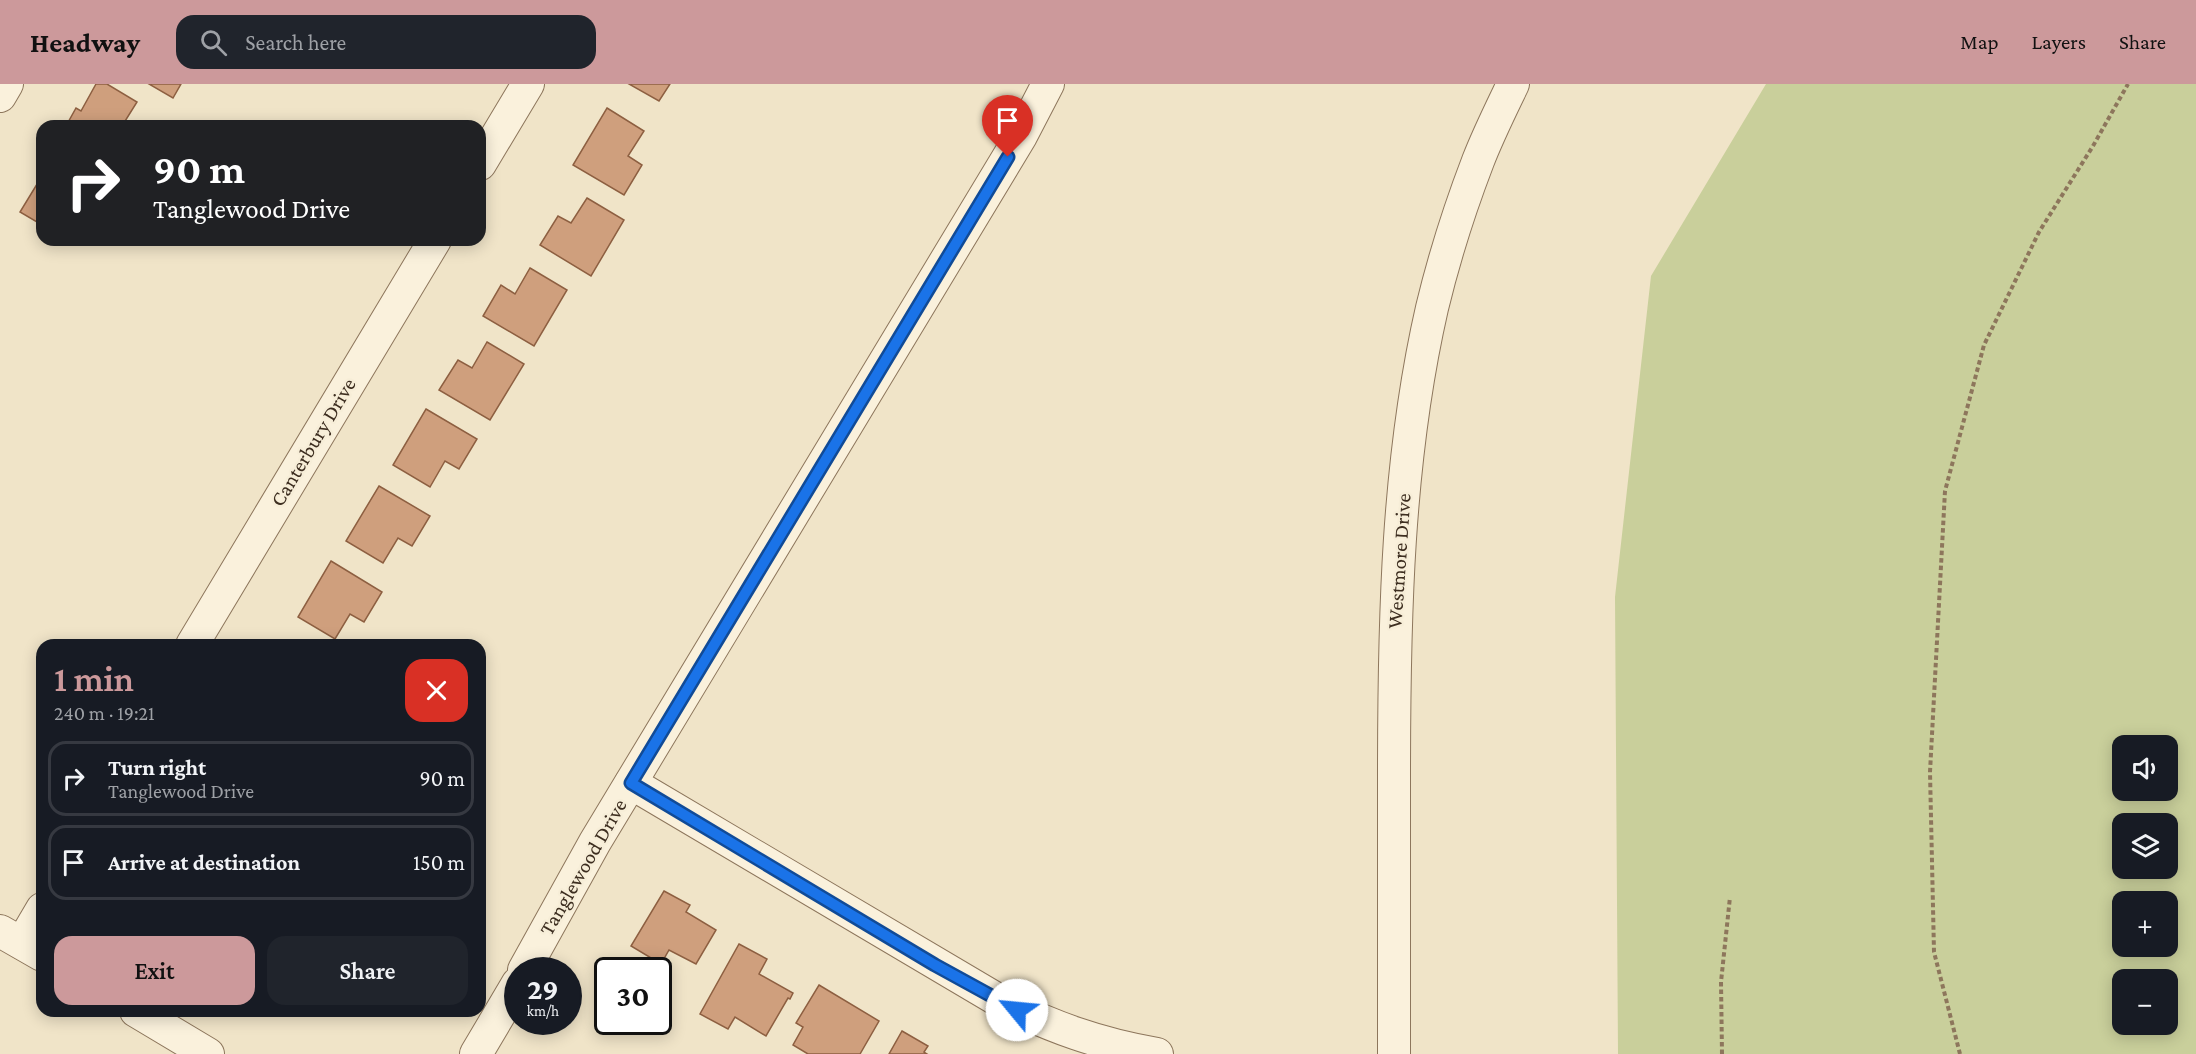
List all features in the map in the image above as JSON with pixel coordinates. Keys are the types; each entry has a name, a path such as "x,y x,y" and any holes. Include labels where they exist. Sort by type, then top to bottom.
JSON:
{"street":[{"path":"0,96 7,84"},
{"path":"486,154 528,84"},
{"name":"Tanglewood Drive","path":"531,957 596,842 1014,147 1048,84"},
{"name":"Westmore Drive","path":"1394,1054 1394,665 1396,582 1405,477 1421,362 1433,306 1478,160 1513,84"},
{"name":"Canterbury Drive","path":"196,639 431,246"},
{"path":"631,783 998,1000 1036,1020 1119,1047 1157,1054"},
{"path":"21,943 36,919"},
{"path":"476,1054 504,1007"},
{"path":"146,1017 208,1054"}],"path":[{"path":"1960,1054 1934,952 1930,772 1945,491 1984,345 2039,232 2093,146 2128,84"},
{"path":"1722,1054 1720,982 1730,897"}],"green space":[{"path":"1766,84 2196,84 2196,1054 1618,1054 1615,597 1651,276"}],"building":[{"path":"96,84 107,84 137,102 126,120 69,120 76,108 81,111"},
{"path":"149,84 181,84 173,98"},
{"path":"629,84 670,84 659,101"},
{"path":"607,108 644,131 628,156 642,165 624,195 573,165"},
{"path":"36,186 36,221 20,212"},
{"path":"587,198 624,220 591,276 540,245 558,216 571,223"},
{"path":"530,268 567,290 534,346 483,316 501,285 515,294"},
{"path":"487,342 524,364 490,420 439,390 458,360 472,368"},
{"path":"426,409 477,439 459,469 445,461 430,487 393,465"},
{"path":"379,486 430,516 412,546 398,538 383,563 346,541"},
{"path":"331,561 382,592 364,622 350,614 335,639 298,617"},
{"path":"664,891 690,905 686,912 716,930 696,964 669,950 665,957 649,957 631,946"},
{"path":"739,944 767,959 759,974 793,993 766,1036 735,1017 728,1029 700,1014"},
{"path":"819,985 879,1021 860,1054 808,1054 793,1045 803,1027 796,1023"},
{"path":"902,1031 928,1046 924,1052 927,1054 889,1054"}],"route":[{"path":"1008,157 631,783 935,965 1017,1010"}]}
